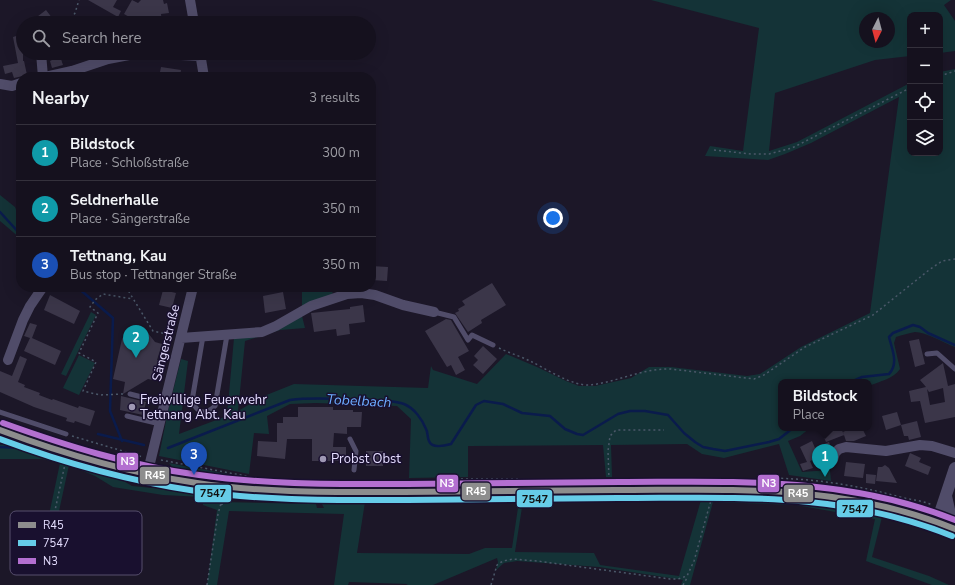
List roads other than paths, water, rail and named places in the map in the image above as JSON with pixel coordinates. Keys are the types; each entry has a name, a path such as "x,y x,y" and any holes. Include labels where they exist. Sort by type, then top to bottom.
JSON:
{"main road":[{"path":"0,430 70,456 147,475 224,487 288,492 754,490 828,496 902,511 954,528"}],"street":[{"path":"190,0 193,16"},
{"path":"42,60 43,72"},
{"path":"77,72 106,60"},
{"path":"201,60 203,72"},
{"path":"0,84 12,86 16,85"},
{"path":"8,360 23,320 40,292"},
{"name":"Sängerstraße","path":"147,475 192,292"},
{"path":"181,338 262,332 276,326 311,306 347,294 361,293 375,295 403,305 434,312"},
{"path":"833,460 835,453 839,449 846,447 886,451 920,445 932,446 955,453"},
{"path":"936,522 955,468"},
{"path":"946,495 954,528"}],"lane":[{"path":"434,312 454,317 468,340 472,335 493,345"},
{"path":"203,336 192,401 195,408 202,412 210,411 215,406 226,335"},
{"path":"927,354 938,353 955,369"},
{"path":"130,394 165,403"},
{"path":"0,412 66,434"},
{"path":"127,416 160,424"},
{"path":"350,440 356,451 354,470"}],"waterway":[{"path":"0,212 16,230"},
{"path":"83,292 113,318 110,411 122,441"},
{"name":"Tobelbach","path":"858,379 862,377 889,374 894,366 893,351 889,337 893,333 913,325 920,327 928,333 955,345"},
{"name":"Tobelbach","path":"168,448 290,400 327,398 384,400 404,404 411,408 420,418 427,430 428,439 431,444 435,446 445,446 451,444 476,405 484,401 503,404 522,413 550,416 565,429 583,435 618,414 630,411 645,411 668,415 684,433 695,442 703,447 725,451 779,439 789,431"},
{"name":"Tobelbach","path":"98,434 144,445"},
{"name":"Tobelbach","path":"0,447 21,448"}],"place":[{"name":"Seldnerhalle","path":"136,358"},
{"name":"Freiwillige Feuerwehr Tettnang Abt. Kau","path":"132,407"},
{"name":"Probst Obst","path":"323,459"},
{"name":"Tettnang, Kau","path":"194,475"},
{"name":"Bildstock","path":"825,477"}]}
